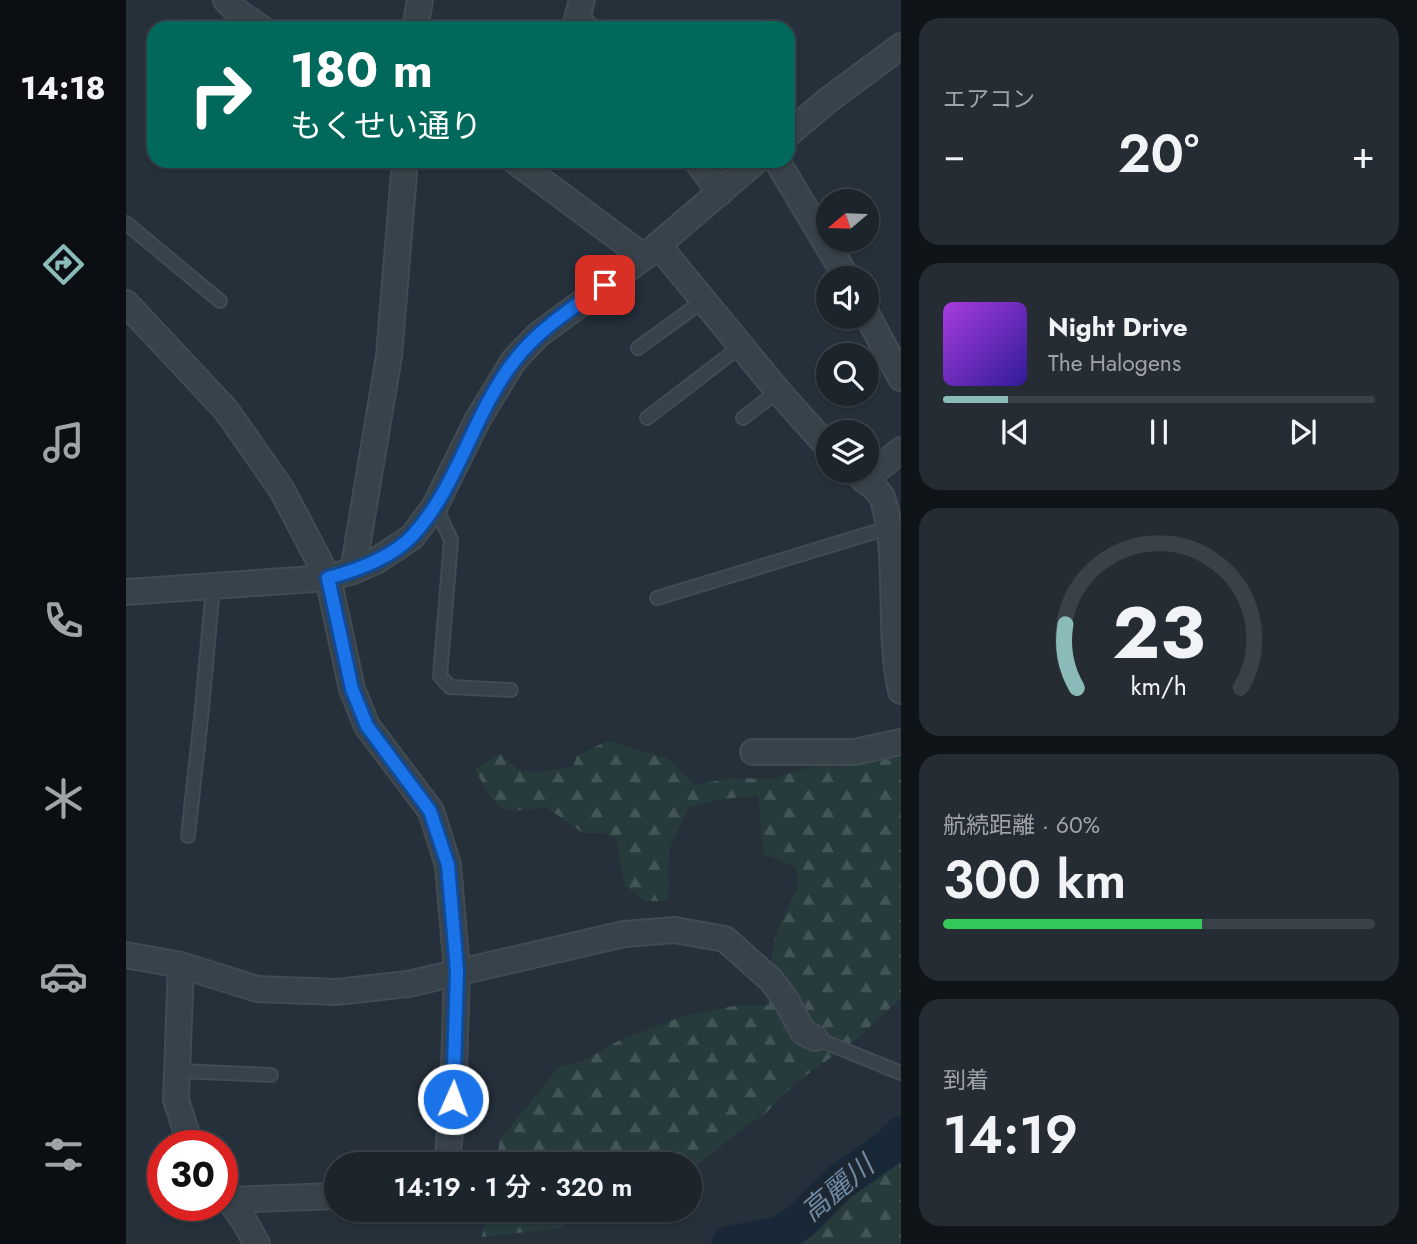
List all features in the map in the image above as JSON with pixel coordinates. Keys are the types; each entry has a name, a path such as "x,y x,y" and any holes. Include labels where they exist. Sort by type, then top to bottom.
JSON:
{"street":[{"path":"226,0 251,21"},
{"path":"416,21 420,0"},
{"path":"579,21 577,19 582,0"},
{"path":"795,128 901,46"},
{"path":"353,571 389,356 404,168"},
{"path":"526,168 651,251 703,301 816,434"},
{"path":"702,168 720,193"},
{"path":"126,592 328,578 376,561 412,537 435,506 478,419 514,360 538,335 651,251 747,168"},
{"path":"781,168 840,266"},
{"path":"126,303 226,410 282,490 328,578 352,689 367,726 430,811 438,832 448,865 457,971 453,1099 448,1152"},
{"path":"875,329 900,374"},
{"path":"879,463 901,450"},
{"path":"869,483 882,495 895,526 899,564 897,672 901,691"},
{"path":"753,752 854,752 901,742"},
{"path":"126,955 181,965 257,989 336,992 408,984 624,934 675,930 725,939 771,980 786,1000 803,1032 815,1038"},
{"path":"181,965 176,1100 186,1130"},
{"path":"238,1195 324,1196"},
{"path":"238,1212 257,1244"}],"lane":[{"path":"126,223 220,301"},
{"path":"638,348 703,301"},
{"path":"647,418 741,346"},
{"path":"743,418 778,391"},
{"path":"435,506 451,540 440,676 450,687 510,690"},
{"path":"657,598 895,526"},
{"path":"188,836 213,587"},
{"path":"815,1038 901,1073"},
{"path":"178,1071 271,1075"}],"green space":[{"path":"607,741 667,758 695,785 730,778 772,779 819,764 840,767 901,757 901,998 854,1041 794,1084 764,1115 702,1161 702,1152 498,1152 500,1140 559,1067 585,1060 618,1041 683,1016 734,1006 769,1005 773,943 798,887 796,867 763,854 758,796 722,799 689,807 669,849 668,901 646,901 625,886 617,840 605,833 583,833 546,807 508,810 500,807 488,794 475,769 500,754 519,770 536,772 573,767 577,756"},
{"path":"901,1161 901,1244 780,1244 810,1228 837,1201"},
{"path":"485,1222 571,1222 560,1228 482,1237"}],"waterway":[{"name":"高麗川","path":"730,1244 781,1235 803,1219 840,1182 887,1149 901,1135"}],"route":[{"path":"453,1099 457,971 448,865 430,811 367,726 352,689 328,578 376,561 412,537 435,506 478,419 514,360 538,335 605,285"}]}
